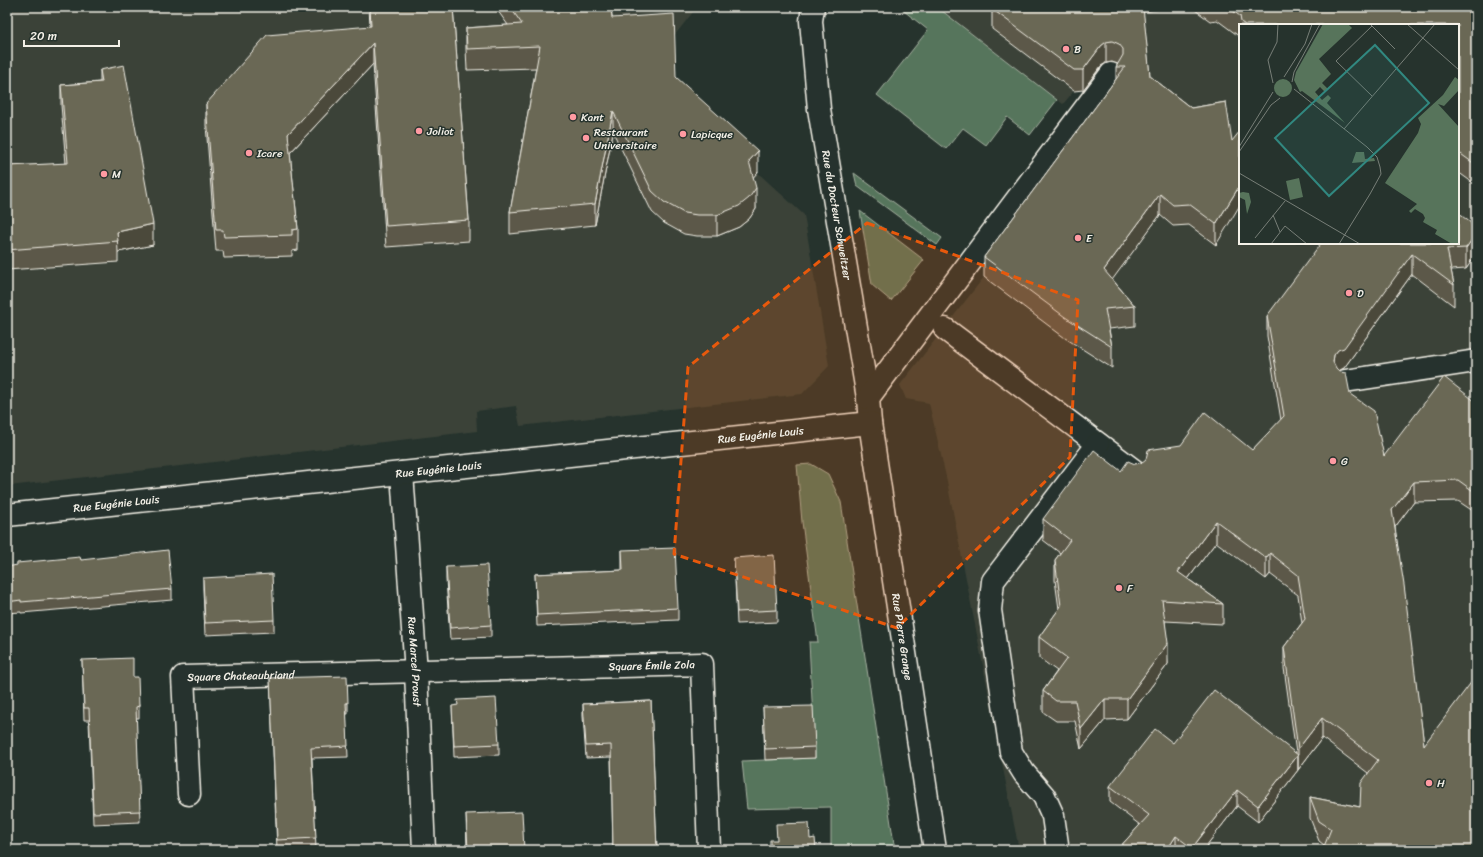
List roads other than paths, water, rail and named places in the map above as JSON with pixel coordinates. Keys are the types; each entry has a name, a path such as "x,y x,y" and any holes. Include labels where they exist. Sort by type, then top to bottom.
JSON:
{"street":[{"name":"Rue du Docteur Schweitzer","path":"813,7 811,21 819,109 868,398 870,423"},
{"path":"868,398 1111,74"},
{"path":"945,328 1136,472"},
{"path":"1345,381 1476,361"},
{"name":"Rue Eugénie Louis","path":"7,515 870,423"},
{"name":"Rue Pierre Grange","path":"870,423 936,850"},
{"path":"1056,850 1057,844 1052,816 1044,796 1024,773 1011,752 990,610 993,581 1098,444"},
{"name":"Rue Marcel Proust","path":"402,473 416,672 424,850"},
{"name":"Square Émile Zola","path":"416,672 702,664 709,850"},
{"name":"Square Chateaubriand","path":"189,794 183,677 416,672"}],"place":[{"name":"B","path":"1066,49"},
{"name":"Kant","path":"573,117"},
{"name":"Joliot","path":"419,131"},
{"name":"Lapicque","path":"683,134"},
{"name":"Restaurant Universitaire","path":"586,138"},
{"name":"Icare","path":"249,153"},
{"name":"M","path":"104,174"},
{"name":"E","path":"1078,238"},
{"name":"D","path":"1349,293"},
{"name":"G","path":"1333,461"},
{"name":"F","path":"1119,588"},
{"name":"H","path":"1429,783"}]}
